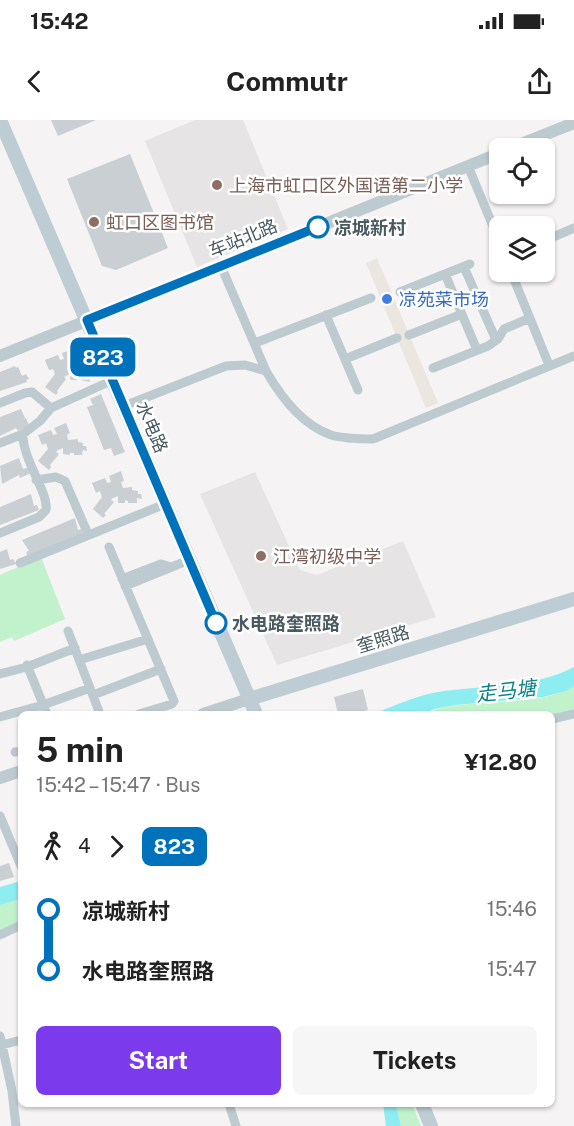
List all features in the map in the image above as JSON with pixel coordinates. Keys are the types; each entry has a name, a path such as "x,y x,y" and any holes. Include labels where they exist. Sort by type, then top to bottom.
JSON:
{"main road":[{"name":"水电路","path":"0,120 255,711"},
{"name":"奎照路","path":"249,699 574,599"},
{"path":"423,1107 431,1126"}],"street":[{"path":"536,138 574,123"},
{"name":"车站北路","path":"0,356 489,157"},
{"path":"468,166 489,217"},
{"path":"555,236 574,228"},
{"path":"400,292 467,265 496,340"},
{"path":"221,266 266,371 300,416 331,435 373,439 574,356"},
{"path":"445,274 477,350"},
{"path":"515,282 549,365"},
{"path":"255,343 371,298"},
{"path":"409,335 462,314"},
{"path":"326,315 358,390"},
{"path":"433,368 477,350 496,340 504,329 530,318"},
{"path":"345,359 397,339"},
{"path":"124,406 226,366 244,364 266,371"},
{"path":"0,443 23,434 40,421 51,408 113,380"},
{"path":"0,403 32,392 51,408"},
{"path":"0,533 44,514 47,506 23,444 23,434"},
{"path":"36,480 56,477 65,481 88,534"},
{"path":"20,563 165,504"},
{"path":"109,547 174,701 172,704 149,711"},
{"path":"124,582 163,563 171,567 189,560"},
{"path":"68,631 99,711"},
{"path":"80,660 148,639"},
{"path":"0,674 75,648"},
{"path":"27,666 45,709 161,669"},
{"name":"奎照路","path":"212,711 249,699"},
{"path":"0,717 18,714"},
{"path":"555,718 574,714"},
{"path":"0,778 18,772"},
{"path":"0,816 18,859"},
{"path":"0,934 18,926"},
{"path":"16,1126 12,1090 1,1041 18,1040"},
{"path":"231,1107 236,1126"}],"shaded area":[{"name":"上海市虹口区外国语第二小学","path":"195,120 243,120 288,229 197,267 145,141"},
{"name":"凉苑菜市场","path":"377,258 438,403 426,408 366,263"},
{"name":"江湾初级中学","path":"255,472 300,570 317,575 403,541 436,617 277,665 200,494"}],"green space":[{"path":"41,557 65,619 14,641 12,637 0,642 0,575"},
{"path":"574,686 574,710 555,714 555,711 432,711 460,705 540,698"},
{"path":"18,900 18,923 0,932 0,905"},
{"path":"397,1107 413,1107 421,1126 401,1126"}],"water":[{"name":"走马塘","path":"574,667 574,686 566,691 543,697 456,705 430,711 381,711 435,692 510,685 559,674"},
{"path":"18,882 18,900 0,905 0,887"},
{"path":"383,1107 397,1107 401,1126 386,1126"}],"building":[{"path":"51,120 96,120 58,136"},
{"path":"130,154 168,248 116,270 102,266 67,179"},
{"path":"80,343 90,355 96,369 93,371 88,357 77,346"},
{"path":"73,349 77,358 74,360 76,365 85,364 85,368 90,368 90,382 81,380 81,378 70,380 71,373 64,377 66,379 56,395 45,387 55,374 53,369 49,370 45,360 58,355 60,360 64,359 62,353"},
{"path":"18,367 22,376 26,374 29,379 26,380 27,382 0,391 0,372"},
{"path":"101,394 125,452 114,456 111,448 104,450 87,407 93,405 90,399"},
{"path":"21,409 25,418 21,420 26,418 29,426 18,431 16,428 0,436 0,417"},
{"path":"66,423 70,433 67,435 68,440 78,439 78,442 86,446 87,451 83,450 82,455 70,453 70,455 63,454 63,448 58,450 56,452 59,454 50,465 49,470 38,461 48,449 46,443 42,445 38,435 51,430 53,435 57,434 54,428"},
{"path":"19,458 23,469 29,467 31,473 20,478 19,475 2,484 0,466"},
{"path":"121,471 124,481 121,482 123,488 132,487 132,490 141,494 142,499 137,498 137,503 128,503 125,500 125,503 118,503 118,496 113,498 111,500 114,502 103,518 93,509 102,497 100,491 96,493 92,483 105,478 107,483 111,482 109,476"},
{"path":"31,494 34,506 37,505 39,510 0,525 0,507"},
{"path":"75,518 78,530 81,529 83,534 28,557 26,552 29,551 22,540"},
{"path":"7,549 10,560 13,559 16,564 0,569 0,552"},
{"path":"363,689 368,710 337,711 334,697"},
{"path":"9,863 14,877 0,881 0,866"}],"bus line":[{"name":"823","path":"216,623 87,320 318,227"}],"place":[{"name":"上海市虹口区外国语第二小学","path":"217,185"},
{"name":"虹口区图书馆","path":"94,222"},
{"name":"凉城新村","path":"318,227"},
{"name":"凉苑菜市场","path":"387,299"},
{"name":"江湾初级中学","path":"261,556"},
{"name":"水电路奎照路","path":"216,623"}]}
